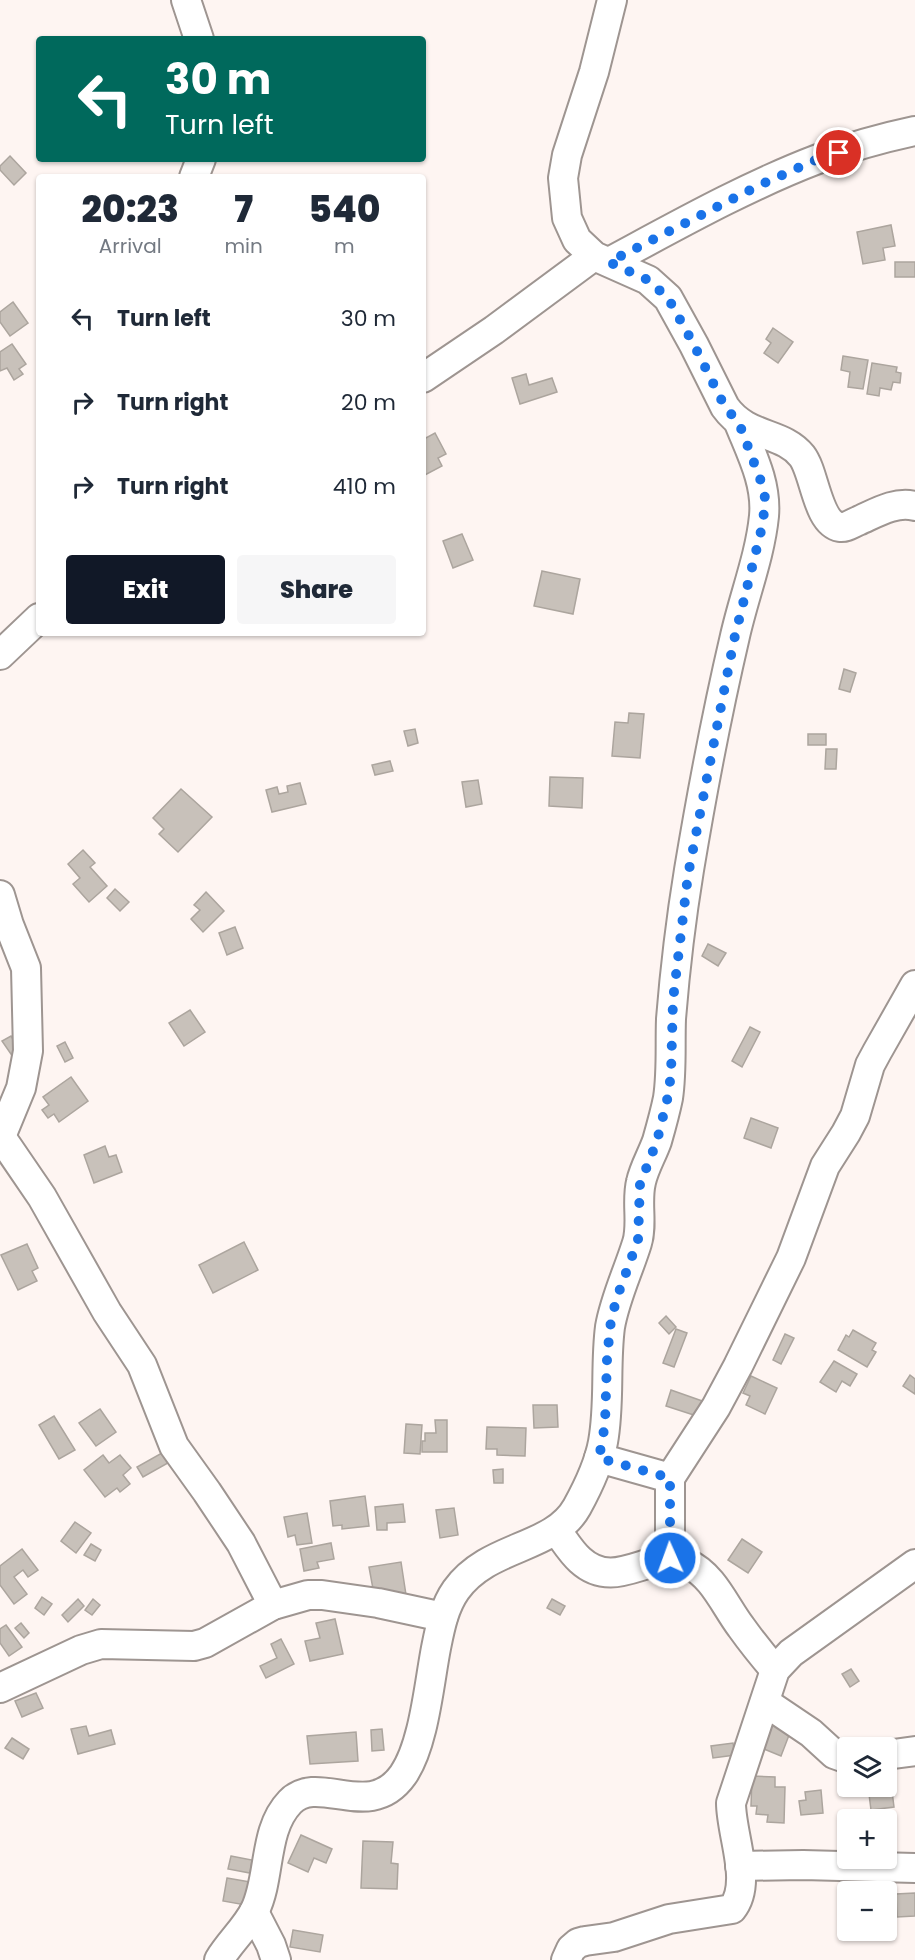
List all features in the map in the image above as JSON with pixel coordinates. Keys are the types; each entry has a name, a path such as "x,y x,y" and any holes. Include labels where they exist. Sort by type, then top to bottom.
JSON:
{"street":[{"path":"186,0 198,36"},
{"path":"219,1960 254,1911 280,1816 300,1795 314,1792 357,1797 378,1796 390,1790 401,1778 410,1763 418,1739 443,1617 457,1588 485,1562 557,1531 569,1521 599,1458 605,1424 610,1327 616,1300 638,1240 640,1184 657,1141 668,1096 671,1074 673,1000 688,875 734,640 763,523 765,498 739,423 725,407 668,298 648,280 602,259 577,240 567,218 563,178 567,155 594,72 612,0"},
{"path":"426,376 602,259 818,159 915,131"},
{"path":"739,423 756,432 785,442 797,450 804,458 825,515 840,527 884,509 899,505 915,506"},
{"path":"0,655 36,621"},
{"path":"0,894 9,925 23,959 27,980 28,1051 21,1088 2,1128 107,1312 135,1353 148,1377 174,1446 241,1543 273,1605"},
{"path":"670,1558 670,1478 716,1407 738,1366 791,1258 825,1166 855,1116 870,1065 915,986"},
{"path":"599,1458 670,1478"},
{"path":"557,1531 578,1558 588,1566 599,1570 616,1573 670,1558 691,1565 707,1577 741,1627 775,1670"},
{"path":"566,1960 571,1949 578,1943 614,1937 669,1919 732,1909 738,1901 740,1866 731,1816 731,1803 775,1670 791,1653 915,1564"},
{"path":"0,1688 81,1650 101,1644 194,1646 205,1643 273,1605 300,1597 322,1595 395,1606 443,1617"},
{"path":"765,1702 791,1718 837,1755"},
{"path":"897,1753 915,1751"},
{"path":"740,1866 915,1868"},
{"path":"254,1911 276,1960"}],"building":[{"path":"10,156 26,173 14,185 0,170 0,166"},
{"path":"891,225 895,246 883,248 885,260 863,264 857,232"},
{"path":"895,262 915,262 915,277 895,277"},
{"path":"13,302 28,323 10,336 0,322 0,312"},
{"path":"773,328 793,342 778,363 764,353 771,343 766,339"},
{"path":"12,344 26,364 19,369 23,374 14,380 7,368 0,371 0,352"},
{"path":"843,356 868,360 863,389 848,387 850,372 841,370"},
{"path":"872,363 897,367 896,372 901,373 900,383 893,382 891,390 880,388 879,396 867,394"},
{"path":"526,374 529,385 552,378 557,392 520,404 512,378"},
{"path":"435,433 446,454 438,458 442,466 426,474 426,438"},
{"path":"462,534 473,560 453,568 443,541"},
{"path":"542,571 580,579 573,614 534,606"},
{"path":"844,669 856,673 850,692 839,689"},
{"path":"629,713 644,714 640,758 612,756 615,722 628,723"},
{"path":"415,729 418,743 408,746 404,731"},
{"path":"808,734 826,734 826,745 808,745"},
{"path":"826,749 837,749 836,769 825,769"},
{"path":"390,761 393,771 375,775 372,765"},
{"path":"550,777 583,778 582,808 549,806"},
{"path":"478,780 482,804 466,807 462,782"},
{"path":"300,783 306,804 272,812 266,790 277,787 279,794 288,792 287,786"},
{"path":"181,789 212,817 178,852 159,834 164,829 153,818"},
{"path":"83,850 95,863 90,867 107,886 89,902 73,884 80,878 68,864"},
{"path":"115,889 129,902 120,911 107,898"},
{"path":"206,892 224,911 203,932 191,919 200,910 194,905"},
{"path":"235,927 243,948 227,955 219,933"},
{"path":"708,944 726,953 718,966 702,956"},
{"path":"190,1010 205,1032 184,1046 169,1023"},
{"path":"750,1027 760,1032 742,1067 732,1061"},
{"path":"11,1036 21,1052 13,1057 2,1041"},
{"path":"65,1042 73,1058 65,1062 57,1046"},
{"path":"71,1077 88,1101 59,1122 54,1114 48,1118 42,1110 49,1105 43,1097"},
{"path":"751,1118 778,1128 771,1148 744,1138"},
{"path":"105,1146 109,1157 116,1155 122,1172 94,1183 84,1155"},
{"path":"244,1242 258,1270 213,1293 199,1265"},
{"path":"27,1244 38,1268 32,1271 37,1281 18,1290 1,1255"},
{"path":"666,1316 676,1327 669,1334 659,1323"},
{"path":"676,1329 687,1333 674,1367 663,1363"},
{"path":"853,1330 876,1343 872,1350 876,1352 867,1367 838,1350 846,1335 849,1337"},
{"path":"785,1334 794,1338 781,1364 773,1360"},
{"path":"834,1361 857,1374 850,1386 842,1381 836,1392 820,1382"},
{"path":"910,1375 915,1379 915,1394 903,1386"},
{"path":"751,1376 777,1388 765,1414 746,1405 750,1396 743,1393"},
{"path":"671,1390 708,1403 703,1418 666,1406"},
{"path":"533,1405 557,1405 558,1427 534,1428"},
{"path":"100,1409 116,1432 96,1446 79,1423"},
{"path":"54,1416 75,1450 59,1459 39,1425"},
{"path":"435,1420 447,1420 447,1452 422,1452 425,1433 436,1433"},
{"path":"406,1424 422,1425 420,1454 404,1453"},
{"path":"487,1427 526,1428 525,1456 497,1455 497,1449 486,1449"},
{"path":"169,1449 175,1459 143,1477 137,1467"},
{"path":"103,1455 109,1463 120,1455 131,1468 123,1475 130,1484 120,1492 117,1488 105,1497 84,1470"},
{"path":"503,1469 503,1483 494,1483 493,1470"},
{"path":"365,1496 369,1526 342,1529 342,1525 333,1526 330,1501"},
{"path":"403,1504 405,1522 387,1523 387,1530 377,1530 375,1507"},
{"path":"454,1508 458,1535 440,1538 436,1510"},
{"path":"307,1513 312,1543 297,1545 295,1535 288,1537 284,1517"},
{"path":"75,1522 91,1533 76,1553 61,1541"},
{"path":"742,1539 762,1552 748,1573 728,1560"},
{"path":"331,1543 334,1559 317,1562 319,1568 304,1571 300,1549"},
{"path":"91,1544 101,1550 95,1561 84,1555"},
{"path":"22,1549 38,1570 28,1577 23,1570 14,1577 27,1594 14,1604 0,1585 0,1566"},
{"path":"401,1562 406,1595 375,1600 369,1567"},
{"path":"42,1597 52,1604 44,1615 35,1608"},
{"path":"78,1599 84,1606 68,1622 62,1615"},
{"path":"93,1599 100,1605 92,1615 85,1610"},
{"path":"552,1599 565,1606 560,1615 547,1608"},
{"path":"335,1619 343,1654 310,1661 305,1641 320,1638 316,1623"},
{"path":"21,1623 29,1633 24,1638 15,1628"},
{"path":"6,1625 22,1647 9,1656 0,1643 0,1629"},
{"path":"281,1639 294,1664 266,1678 260,1666 277,1658 271,1644"},
{"path":"851,1669 859,1681 850,1687 842,1674"},
{"path":"36,1693 43,1708 22,1717 15,1701"},
{"path":"773,1723 791,1730 781,1756 764,1749"},
{"path":"86,1726 89,1736 111,1730 115,1744 78,1754 71,1729"},
{"path":"382,1729 384,1750 372,1751 371,1730"},
{"path":"356,1732 358,1761 310,1764 307,1736"},
{"path":"12,1738 29,1749 23,1759 5,1748"},
{"path":"733,1743 735,1755 713,1758 711,1746"},
{"path":"752,1776 775,1777 775,1787 785,1787 784,1823 767,1822 768,1815 756,1814 757,1806 751,1806"},
{"path":"821,1790 823,1813 801,1815 799,1801 806,1800 805,1792"},
{"path":"869,1797 893,1797 894,1807 871,1809"},
{"path":"301,1835 332,1849 326,1863 314,1858 308,1872 288,1863"},
{"path":"363,1841 393,1842 391,1863 398,1864 397,1889 361,1888"},
{"path":"231,1856 252,1860 250,1873 228,1869"},
{"path":"227,1878 256,1883 251,1906 223,1901"},
{"path":"915,1893 915,1916 897,1917 897,1894"},
{"path":"293,1930 323,1935 320,1952 290,1947"}],"route":[{"path":"670,1558 670,1478 599,1458 605,1424 607,1360 610,1327 616,1300 638,1240 639,1190 657,1141 668,1096 671,1074 673,1000 688,875 734,640 763,523 765,498 739,423 725,407 668,298 648,280 609,262 760,185 818,159 839,153"}]}
